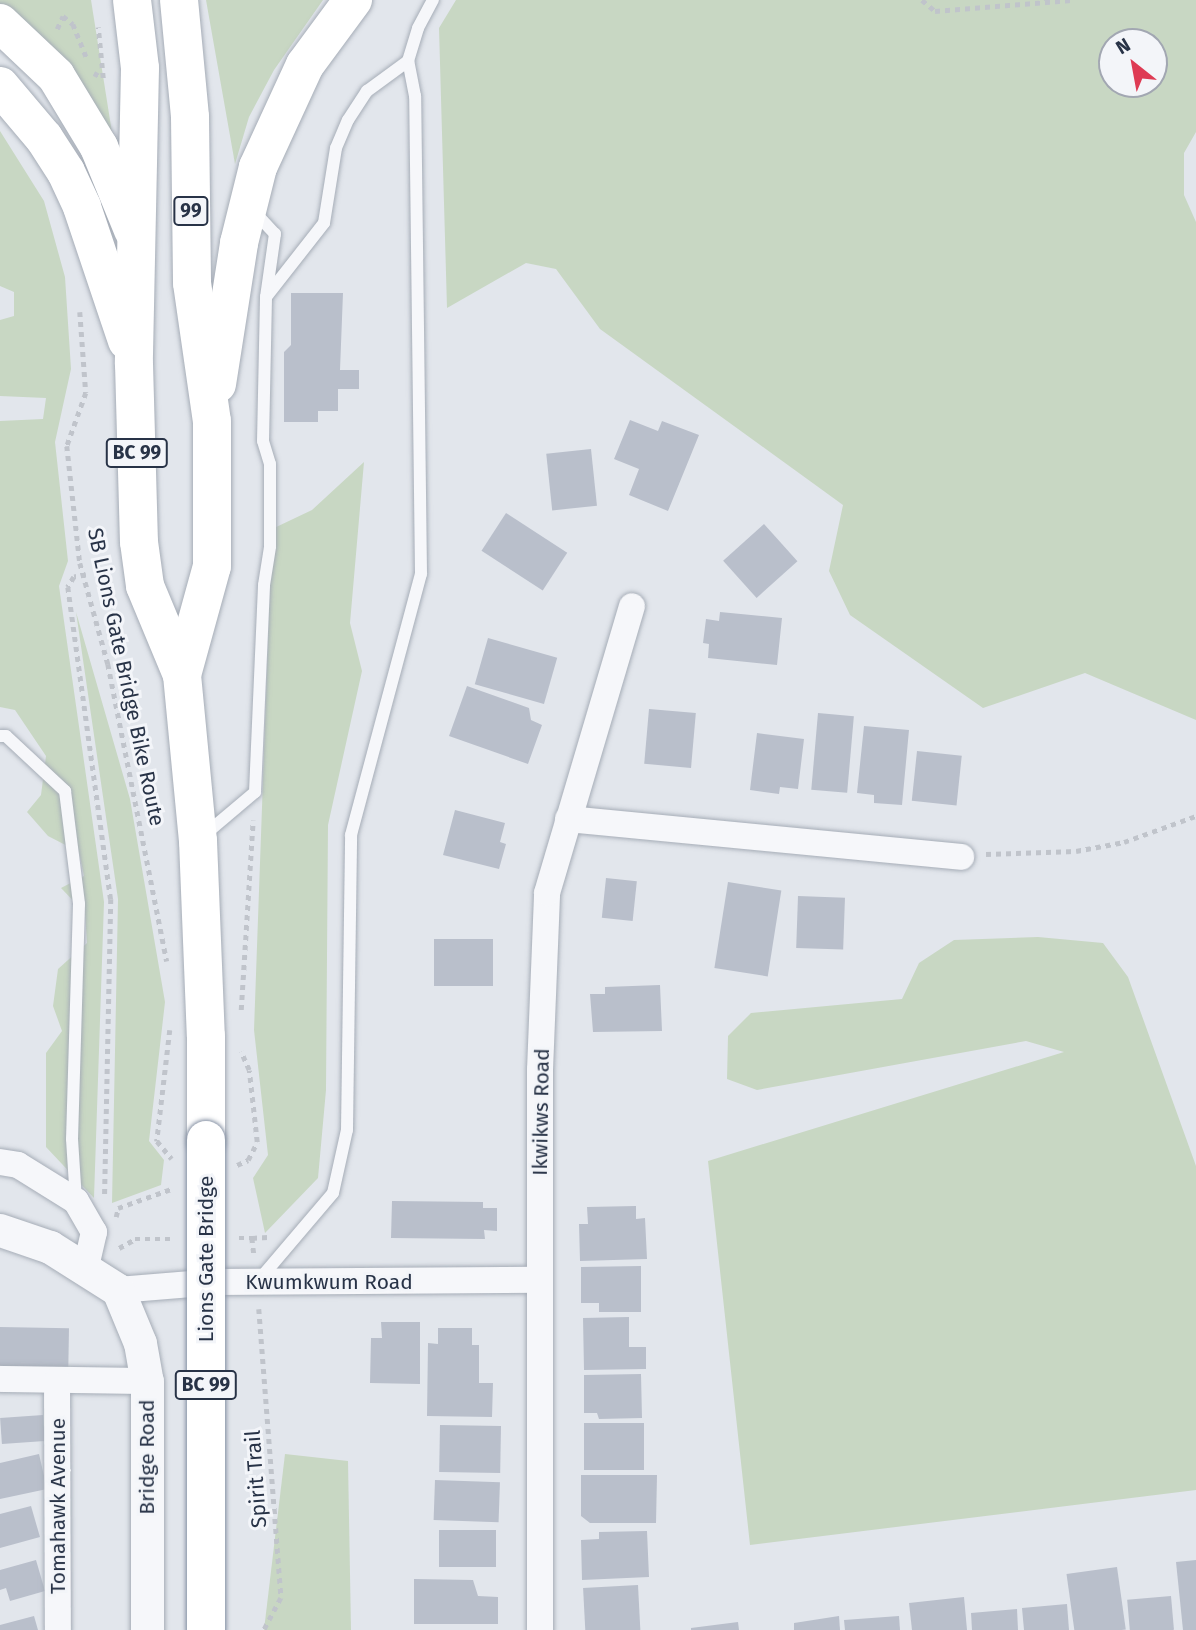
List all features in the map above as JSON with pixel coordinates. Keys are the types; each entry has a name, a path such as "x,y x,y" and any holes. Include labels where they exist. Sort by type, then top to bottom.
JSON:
{"highway":[{"name":"99","path":"179,0 190,117 192,284 212,421"},
{"path":"212,421 247,204 287,97 354,0"},
{"path":"114,6 140,68 139,245 134,364"},
{"path":"0,23 56,76 79,110 139,245"},
{"path":"0,86 44,138 66,172 82,207 134,364"},
{"name":"BC 99","path":"134,364 145,586 182,676 198,841"},
{"name":"BC 99","path":"182,676 212,566 212,421"},
{"name":"Lions Gate Bridge","path":"198,841 206,1140 205,1630"}],"street":[{"name":"Ikwikws Road","path":"540,1630 540,1280 547,893 632,606"},
{"path":"568,819 961,857"},
{"path":"0,1162 18,1165 76,1201 94,1232 86,1268"},
{"path":"0,1230 50,1247 118,1290"},
{"name":"Kwumkwum Road","path":"118,1290 257,1283 540,1280"},
{"name":"Bridge Road","path":"118,1290 140,1342 148,1381 147,1630"},
{"path":"0,1379 148,1381"},
{"name":"Tomahawk Avenue","path":"57,1381 58,1630"}],"lane":[{"path":"257,1283 333,1193 347,1130 351,835 421,574 415,96 408,61 418,28 433,0"},
{"path":"266,297 324,223 336,148 348,120 367,91 408,61"},
{"path":"198,841 255,792 264,585 270,546 270,464 263,441 266,297 275,234 247,204"},
{"path":"0,736 6,736 65,791 79,904 72,1139 76,1201"}],"path":[{"path":"922,0 936,11 1072,0"},
{"path":"60,40 56,27 63,16 73,24 93,72 103,78 114,6"},
{"name":"SB Lions Gate Bridge Bike Route","path":"79,310 86,393 67,446 80,563 86,575 141,819 169,970"},
{"path":"250,884 255,792"},
{"path":"961,857 1076,851 1124,842 1196,816"},
{"path":"118,1208 179,1186"},
{"name":"Spirit Trail","path":"260,1321 281,1598 264,1630"}],"green space":[{"path":"0,0 91,0 113,139 0,7"},
{"path":"206,0 323,0 274,70 249,117 235,164"},
{"path":"456,0 1196,0 1196,132 1184,153 1184,195 1196,222 1196,720 1085,673 983,708 850,615 829,571 843,505 600,329 556,269 526,263 447,308 439,28"},
{"path":"0,131 44,201 65,277 71,369 55,442 68,561 59,586 104,902 94,1198 46,1147 46,1053 62,1031 53,1006 58,969 87,943 85,913 61,888 84,876 79,852 48,836 27,812 41,795 46,756 15,710 0,707 0,421 43,419 46,398 0,396 0,320 14,316 14,292 0,286"},
{"path":"364,462 350,623 362,671 328,825 326,1090 318,1178 265,1233 253,1178 268,1155 254,1030 272,529 312,510"},
{"path":"76,612 130,799 165,1002 149,1141 164,1160 161,1185 112,1203 118,899"},
{"path":"1038,937 1103,943 1128,977 1196,1166 1196,1490 750,1545 708,1161 1064,1052 1026,1041 757,1090 727,1079 728,1036 751,1013 902,999 919,963 954,940"},
{"path":"285,1454 348,1461 351,1630 264,1630"}],"building":[{"path":"291,293 343,293 340,370 359,370 359,389 338,389 338,411 318,411 318,422 284,422 284,352 291,345"},
{"path":"630,420 658,431 662,421 699,435 668,511 629,495 639,469 614,459"},
{"path":"591,449 597,506 552,510 546,454"},
{"path":"506,513 567,553 543,590 481,551"},
{"path":"764,524 797,561 757,598 723,561"},
{"path":"720,612 782,618 777,665 708,658 709,644 703,643 706,619 719,621"},
{"path":"488,638 557,658 544,704 475,684"},
{"path":"467,686 529,708 531,720 542,725 528,764 449,736"},
{"path":"649,709 696,713 691,768 644,764"},
{"path":"818,713 854,716 847,793 811,790"},
{"path":"864,726 909,730 902,805 874,803 874,795 857,793"},
{"path":"757,733 804,739 798,789 780,787 779,794 750,790"},
{"path":"917,751 962,756 957,805 912,801"},
{"path":"455,810 505,823 500,842 506,844 499,869 443,855"},
{"path":"606,878 637,881 633,921 602,918"},
{"path":"728,882 781,890 768,976 714,968"},
{"path":"798,896 845,898 843,950 796,948"},
{"path":"434,939 493,939 493,986 434,986"},
{"path":"660,985 662,1031 593,1032 590,994 605,994 605,987"},
{"path":"392,1201 483,1202 483,1208 497,1208 497,1231 484,1230 485,1239 391,1238"},
{"path":"636,1206 636,1219 645,1218 647,1259 580,1261 579,1224 588,1224 587,1207"},
{"path":"641,1266 641,1312 599,1312 599,1303 581,1303 581,1267"},
{"path":"629,1317 629,1347 646,1347 646,1369 584,1370 583,1318"},
{"path":"381,1322 420,1322 420,1384 370,1383 371,1338 382,1338"},
{"path":"0,1327 69,1328 68,1375 0,1374"},
{"path":"438,1328 472,1328 472,1345 479,1345 479,1383 493,1383 492,1417 427,1416 428,1343 438,1344"},
{"path":"641,1374 642,1418 599,1419 597,1413 584,1413 584,1375"},
{"path":"43,1415 45,1441 2,1444 0,1418"},
{"path":"584,1423 644,1423 644,1470 584,1470"},
{"path":"440,1425 501,1426 500,1473 439,1472"},
{"path":"39,1454 47,1489 0,1499 0,1463"},
{"path":"581,1475 657,1475 656,1523 590,1523 581,1516"},
{"path":"435,1480 500,1482 499,1522 434,1520"},
{"path":"31,1506 40,1537 0,1548 0,1514"},
{"path":"439,1530 496,1530 496,1567 439,1567"},
{"path":"647,1531 649,1577 582,1580 581,1540 599,1539 599,1532"},
{"path":"36,1560 45,1591 10,1601 6,1588 0,1590 0,1570"},
{"path":"1196,1560 1196,1630 1183,1630 1176,1562"},
{"path":"1117,1567 1126,1629 1074,1630 1066,1574"},
{"path":"414,1579 473,1580 478,1596 498,1597 498,1624 414,1624"},
{"path":"638,1585 640,1630 585,1630 583,1588"},
{"path":"1171,1596 1174,1630 1130,1630 1127,1600"},
{"path":"964,1597 967,1630 912,1630 909,1603"},
{"path":"1067,1604 1069,1630 1024,1630 1022,1608"},
{"path":"1017,1609 1018,1630 972,1630 971,1613"},
{"path":"34,1616 38,1630 0,1630 0,1625"},
{"path":"839,1616 840,1630 794,1630 794,1623"},
{"path":"899,1616 900,1630 845,1630 844,1620"},
{"path":"738,1622 739,1630 691,1630 691,1628"}]}
